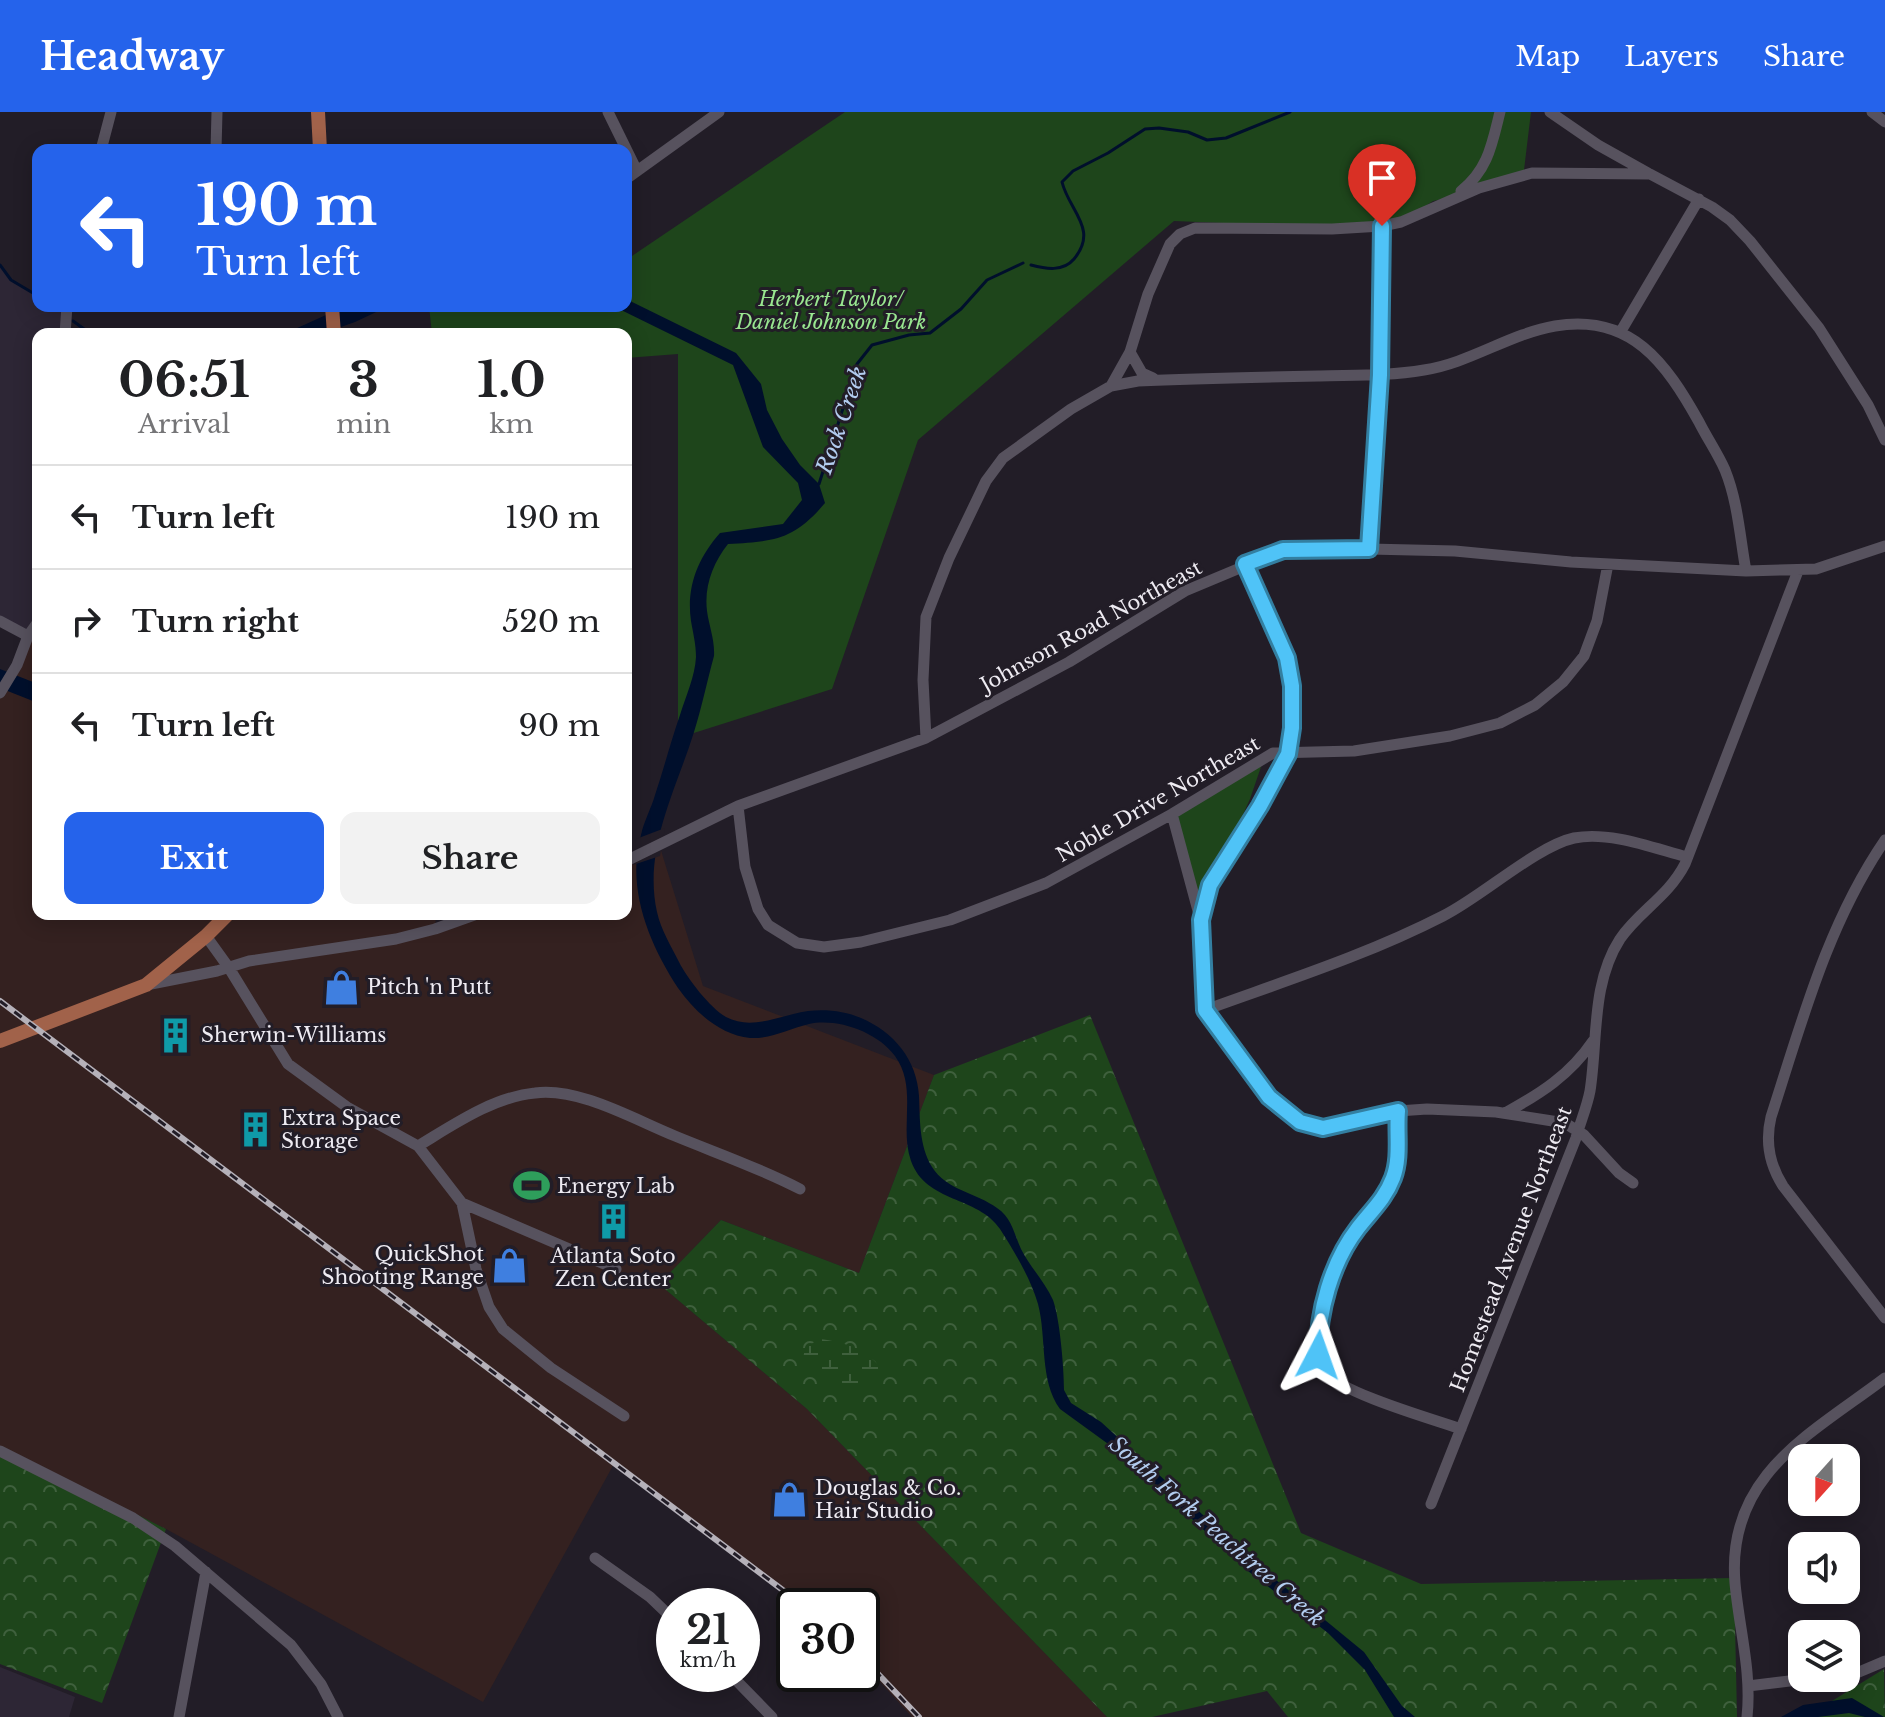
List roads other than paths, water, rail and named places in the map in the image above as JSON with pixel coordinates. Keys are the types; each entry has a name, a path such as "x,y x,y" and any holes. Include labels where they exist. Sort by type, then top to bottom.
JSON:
{"main road":[{"path":"318,112 320,144"},
{"path":"4,1039 146,985 222,920"}],"street":[{"path":"103,144 111,112"},
{"path":"213,112 216,144"},
{"path":"608,112 624,144"},
{"path":"632,175 719,112"},
{"path":"1450,199 1483,169 1491,151 1500,112"},
{"path":"1550,112 1598,145 1699,199 1730,220 1773,268 1819,328 1868,405 1885,440"},
{"path":"1872,112 1885,122"},
{"path":"632,161 637,171"},
{"path":"1111,386 1130,352 1157,271 1170,244 1180,234 1195,228 1332,229 1382,226 1401,222 1450,199 1532,173 1650,174"},
{"path":"1621,331 1699,199"},
{"path":"1369,549 1380,375 1382,226"},
{"path":"926,738 923,680 926,617 949,558 986,481 1003,458 1071,409 1111,386 1157,380 1380,375 1426,370 1464,360 1509,338 1557,326 1584,325 1621,331 1636,339 1678,385 1725,471 1736,510 1746,571"},
{"path":"1130,352 1142,373 1157,380"},
{"name":"Johnson Road Northeast","path":"632,858 738,806 926,738 1069,662 1185,591 1283,550 1455,551 1608,564 1798,571 1816,569 1885,546"},
{"path":"1201,920 1210,885 1260,806 1288,754 1292,728 1287,658 1245,564"},
{"name":"Noble Drive Northeast","path":"738,806 745,867 758,909 768,925 797,943 824,947 861,942 935,924 1046,883 1172,814 1273,753 1354,751 1450,736 1500,723 1535,705 1563,682 1584,656 1597,621 1608,564"},
{"name":"Homestead Avenue Northeast","path":"1431,1504 1578,1130 1589,1095 1603,979 1621,938 1675,883 1798,571"},
{"path":"0,621 28,636"},
{"path":"0,693 32,630"},
{"path":"1172,814 1201,920 1205,1010 1269,1097 1300,1122 1323,1128 1398,1111 1466,1110 1565,1123 1578,1130 1619,1173 1633,1183"},
{"path":"1205,1010 1379,946 1445,916 1534,858 1573,839 1605,838 1687,857"},
{"path":"1885,840 1857,884 1831,938 1771,1117 1767,1138 1771,1163 1783,1186 1885,1318"},
{"path":"146,985 249,961 396,939 460,920"},
{"path":"206,936 288,1064 347,1107 418,1146 462,1203 476,1269 489,1307 503,1329 551,1368 624,1416"},
{"path":"1505,1113 1554,1084 1581,1058 1594,1040"},
{"path":"418,1146 506,1100 535,1093 560,1093 614,1109 800,1189"},
{"path":"1398,1111 1398,1162 1393,1180 1381,1203 1357,1229 1333,1274 1319,1320 1318,1355 1326,1373 1345,1387 1461,1429"},
{"path":"462,1203 616,1269"},
{"path":"1747,1717 1748,1686 1734,1565 1738,1535 1752,1494 1766,1474 1789,1451 1885,1378"},
{"path":"0,1451 133,1518 175,1546 291,1645 321,1685 338,1717"},
{"path":"595,1558 656,1603"},
{"path":"179,1717 206,1572"},
{"path":"1860,1672 1885,1661"},
{"path":"1748,1686 1788,1681"},
{"path":"748,1692 772,1717"}],"water":[{"name":"South Fork Peachtree Creek","path":"632,302 736,353 761,384 767,410 782,439 800,465 819,484 825,503 803,525 782,537 728,544 711,575 706,602 714,656 694,732 664,820 654,865 657,912 666,938 700,992 726,1017 746,1023 808,1011 835,1011 861,1018 893,1039 914,1071 922,1141 932,1167 945,1181 1002,1212 1053,1300 1060,1331 1064,1390 1071,1403 1101,1422 1259,1566 1364,1652 1402,1706 1415,1717 1394,1717 1365,1670 1328,1633 1248,1571 1122,1454 1060,1409 1049,1385 1041,1317 1027,1275 990,1218 928,1185 918,1175 908,1148 906,1081 902,1068 887,1047 868,1034 832,1023 809,1024 766,1037 739,1036 700,1014 667,971 643,915 636,875 637,855 642,830 694,671 696,652 690,596 695,574 720,533 783,524 802,500 798,483 763,447 733,365 625,312 632,312"},
{"path":"333,312 376,312 338,328 297,328"},
{"path":"0,669 32,682 32,701 0,688"},
{"path":"1852,1698 1884,1717 1849,1713 1781,1717 1803,1705"}],"waterway":[{"name":"Rock Creek","path":"1031,265 1060,268 1070,263 1081,248 1083,229 1062,182 1073,171 1145,129 1188,132 1207,140 1226,138 1290,112"},
{"name":"Rock Creek","path":"819,484 857,364 872,345 930,333 961,309 987,280 1023,263"},
{"path":"0,265 11,280 32,292"},
{"path":"73,321 83,328"}],"railway":[{"path":"0,1001 780,1588"},
{"path":"880,1676 919,1717"}],"place":[{"name":"Pitch 'n Putt","path":"341,987"},
{"name":"Sherwin-Williams","path":"175,1035"},
{"name":"Extra Space Storage","path":"255,1129"},
{"name":"Energy Lab","path":"531,1186"},
{"name":"Atlanta Soto Zen Center","path":"613,1221"},
{"name":"QuickShot Shooting Range","path":"510,1265"},
{"name":"Douglas & Co. Hair Studio","path":"789,1500"}],"park label":[{"name":"Herbert Taylor/ Daniel Johnson Park","path":"831,310"}]}
